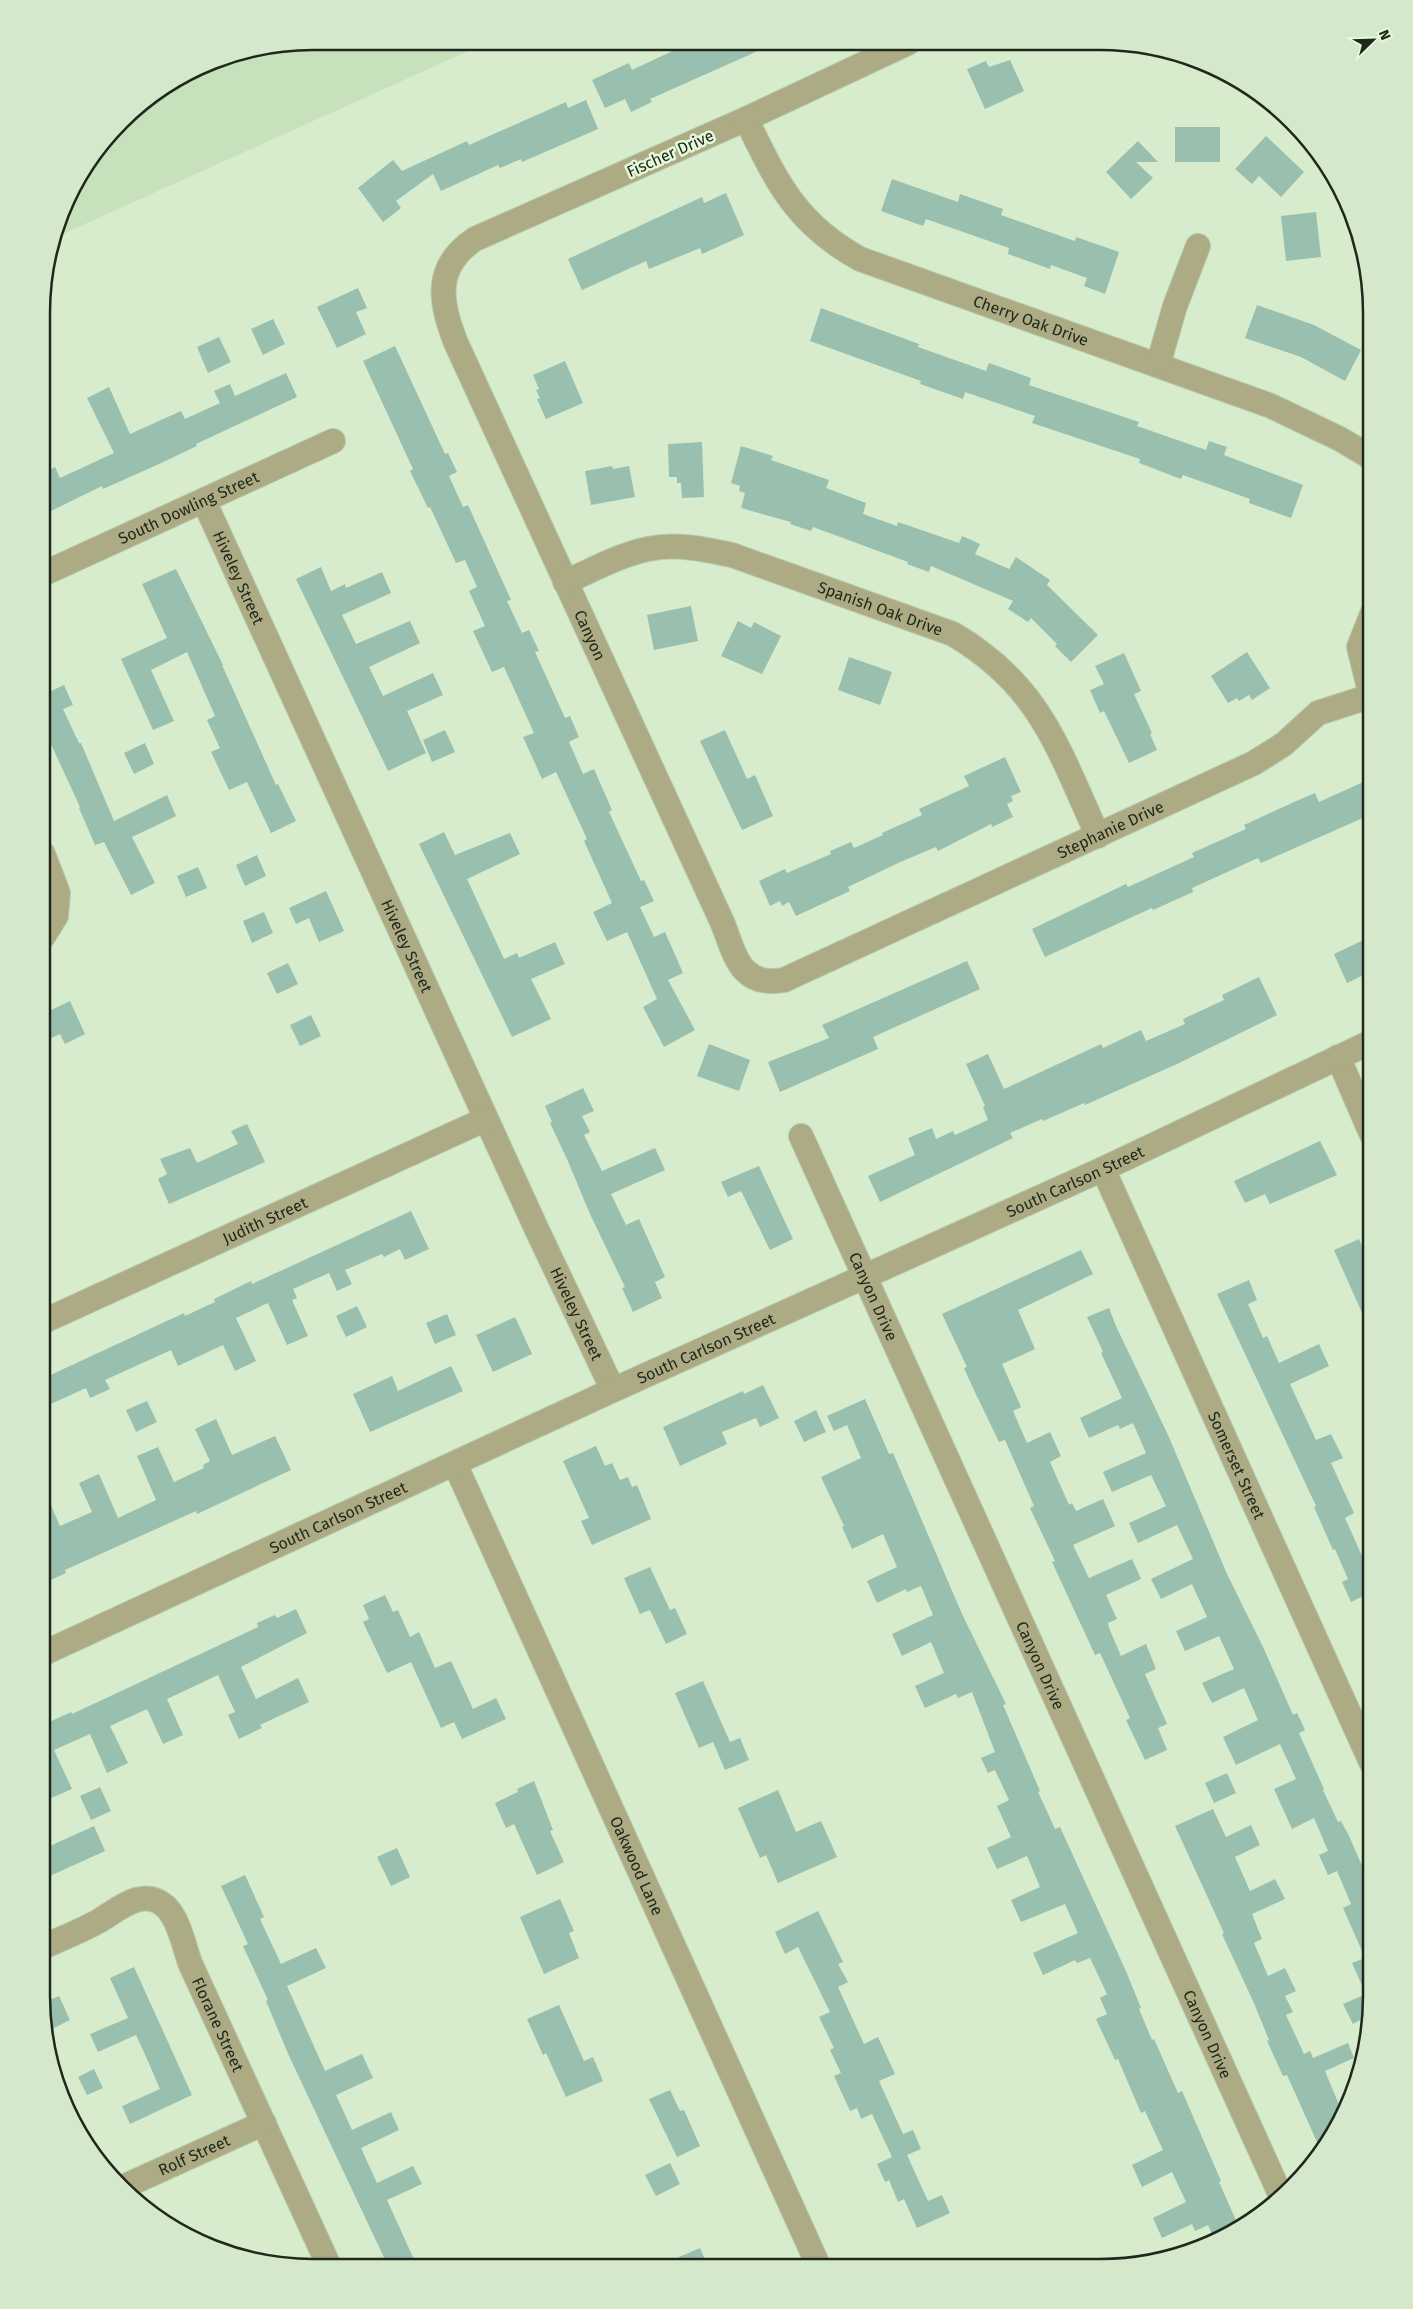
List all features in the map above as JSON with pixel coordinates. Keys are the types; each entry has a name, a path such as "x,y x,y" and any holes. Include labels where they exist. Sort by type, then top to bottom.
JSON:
{"street":[{"name":"Fischer Drive","path":"445,277 458,253 475,239 746,119 893,50"},
{"name":"Cherry Oak Drive","path":"746,119 771,171 790,200 813,226 843,250 877,266 1158,365 1294,416 1363,453"},
{"path":"1158,365 1175,306 1198,246"},
{"name":"Canyon","path":"445,277 442,299 447,320 565,582 723,924 737,962 744,971 754,978 762,980"},
{"name":"South Dowling Street","path":"50,571 333,441"},
{"name":"Hiveley Street","path":"204,501 612,1390"},
{"name":"Spanish Oak Drive","path":"565,582 646,549 673,546 699,548 732,555 953,634 979,650 1002,669 1023,690 1040,713 1098,836"},
{"name":"Stephanie Drive","path":"1363,637 1359,647 1363,663"},
{"name":"Stephanie Drive","path":"762,980 769,982 784,980 1254,764 1284,744 1318,713 1363,699"},
{"path":"50,872 58,893 56,916 50,926"},
{"name":"South Carlson Street","path":"50,1650 612,1390 1103,1169 1363,1046"},
{"path":"1338,1058 1363,1113"},
{"name":"Judith Street","path":"50,1318 486,1119"},
{"name":"Canyon Drive","path":"801,1136 1278,2190"},
{"name":"Somerset Street","path":"1103,1169 1363,1744"},
{"name":"Oakwood Lane","path":"455,1464 815,2259"},
{"name":"Florane Street","path":"50,1944 98,1922 120,1906 132,1902 149,1899 166,1908 174,1921 190,1963 326,2259"},
{"name":"Rolf Street","path":"129,2184 264,2123"}],"shaded area":[{"path":"313,50 470,50 62,234 70,212 85,181 115,139 153,104 196,77 228,64 278,52"}],"building":[{"path":"675,50 760,50 650,99 652,102 631,112 625,99 605,108 592,80 629,63 632,70"},
{"path":"1010,60 1024,91 985,109 967,69 986,61 989,67"},
{"path":"586,100 598,129 522,162 521,159 500,168 498,165 441,191 433,174 396,201 401,208 383,222 358,188 393,160 402,171 467,141 469,145 566,102 568,108"},
{"path":"1175,127 1220,127 1220,162 1175,162"},
{"path":"1266,136 1304,172 1281,197 1259,176 1252,184 1235,169"},
{"path":"1138,141 1158,162 1136,162 1153,178 1131,199 1106,172"},
{"path":"892,179 958,202 960,194 1003,209 1001,215 1075,241 1076,237 1119,252 1105,294 1084,286 1087,278 1051,265 1050,269 1008,254 1009,248 926,219 923,226 881,211"},
{"path":"726,193 744,235 702,254 700,248 649,269 646,261 582,290 568,259 702,197 704,203"},
{"path":"1316,212 1321,257 1286,261 1281,216"},
{"path":"358,288 367,308 356,312 366,334 337,348 317,307"},
{"path":"1257,305 1314,325 1361,350 1345,381 1301,357 1245,338"},
{"path":"821,308 919,344 918,347 986,371 989,363 1031,378 1029,385 1139,422 1137,426 1206,450 1209,441 1227,447 1224,455 1303,485 1291,518 1249,503 1250,499 1183,475 1181,479 1139,463 1140,459 1032,423 1035,416 965,392 963,399 920,384 921,381 810,341"},
{"path":"273,319 285,344 263,355 251,329"},
{"path":"219,337 231,362 208,373 197,347"},
{"path":"395,346 445,454 448,453 457,472 449,476 463,507 468,505 511,600 507,601 522,633 529,630 539,651 535,652 565,718 570,716 579,737 569,742 583,774 594,769 612,810 609,812 641,881 644,880 654,901 640,907 654,937 665,932 683,973 668,980 695,1030 664,1047 643,1007 657,999 627,932 607,941 593,912 612,903 584,841 587,839 556,772 542,779 523,737 534,733 504,667 492,672 473,631 485,626 469,591 477,587 465,560 456,563 430,507 428,508 410,471 413,469 363,361"},
{"path":"565,361 583,403 546,419 537,399 540,398 536,390 539,389 533,375"},
{"path":"286,373 297,397 196,444 197,446 159,464 103,489 102,486 51,511 50,470 55,467 60,478 114,453 87,398 109,387 130,434 181,411 185,419 220,403 214,391 230,384 235,396"},
{"path":"702,442 704,497 682,498 681,483 677,483 677,477 669,477 668,444"},
{"path":"741,446 773,456 771,460 829,480 826,488 866,503 863,514 897,526 898,522 959,543 962,536 980,544 975,554 1009,569 1016,557 1050,580 1047,585 1098,635 1071,662 1055,646 1057,644 1031,618 1028,622 1008,609 1013,601 931,566 929,572 907,564 908,562 813,527 811,531 790,524 791,522 741,508 745,493 739,491 740,486 731,483"},
{"path":"612,466 613,469 629,466 635,497 591,505 585,471"},
{"path":"321,567 331,591 345,584 346,588 382,572 391,593 342,615 356,644 410,621 420,643 369,667 383,696 433,673 443,695 407,711 426,753 388,771 296,579"},
{"path":"176,569 223,665 276,785 278,784 296,821 271,833 247,782 229,790 211,752 220,748 207,720 215,716 187,652 151,670 174,721 153,730 121,659 167,638 142,584"},
{"path":"691,606 698,641 654,650 647,615"},
{"path":"738,621 751,628 754,622 781,636 762,674 721,656"},
{"path":"1247,652 1270,688 1252,700 1249,695 1239,701 1237,698 1228,703 1211,676"},
{"path":"1124,653 1141,691 1134,694 1152,733 1150,734 1157,750 1129,763 1104,711 1100,713 1090,690 1104,684 1095,666"},
{"path":"849,657 892,672 880,705 838,690"},
{"path":"64,685 73,705 63,709 79,743 81,743 114,821 167,795 176,816 132,837 155,883 131,895 104,842 95,845 50,742 50,692"},
{"path":"445,730 455,752 432,762 423,740"},
{"path":"725,730 747,779 755,775 773,816 742,830 700,741"},
{"path":"145,743 154,764 134,774 124,753"},
{"path":"1005,757 1021,792 1011,796 1013,801 1007,804 1013,817 992,827 991,824 938,851 936,847 898,863 848,887 850,891 796,916 789,902 782,906 780,901 770,906 759,881 785,869 787,873 831,854 830,851 851,842 854,848 883,835 882,833 922,815 919,809 969,786 964,776"},
{"path":"1363,782 1363,818 1261,863 1258,858 1192,888 1193,892 1153,910 1152,908 1045,957 1032,929 1126,884 1128,887 1194,857 1192,853 1246,829 1244,825 1294,802 1315,793 1319,802"},
{"path":"444,832 455,855 510,833 520,854 467,879 504,959 517,953 519,958 555,942 565,964 531,979 551,1019 512,1037 419,844"},
{"path":"257,855 266,876 245,886 236,865"},
{"path":"198,867 207,888 186,897 177,876"},
{"path":"326,891 344,931 319,942 309,918 296,924 289,908"},
{"path":"264,912 273,933 252,943 243,921"},
{"path":"1363,940 1363,975 1347,983 1334,954"},
{"path":"967,961 980,989 873,1037 878,1049 780,1092 768,1062 829,1038 822,1025"},
{"path":"288,963 298,984 277,994 267,973"},
{"path":"1259,977 1277,1015 1177,1064 1085,1105 1084,1103 1010,1133 1013,1138 880,1202 868,1176 915,1155 908,1138 932,1128 936,1139 953,1131 955,1135 988,1120 983,1107 985,1106 966,1064 988,1054 1004,1089 1101,1044 1103,1048 1141,1030 1146,1041 1185,1024 1183,1019 1224,1000 1222,995"},
{"path":"70,1001 85,1034 65,1044 60,1034 50,1039 50,1011"},
{"path":"311,1015 321,1036 300,1046 290,1025"},
{"path":"709,1044 750,1060 739,1091 697,1076"},
{"path":"583,1088 594,1111 582,1116 590,1132 584,1135 602,1171 655,1148 665,1170 611,1194 626,1225 639,1219 665,1277 655,1282 662,1298 633,1312 622,1288 625,1287 590,1214 550,1123 552,1122 545,1106"},
{"path":"247,1124 265,1162 169,1204 158,1179 167,1174 160,1159 190,1148 197,1163 238,1144 231,1131"},
{"path":"1320,1141 1337,1175 1270,1204 1265,1194 1245,1203 1234,1181"},
{"path":"759,1166 793,1239 770,1250 741,1191 728,1197 721,1182"},
{"path":"411,1211 429,1249 405,1260 400,1249 384,1257 382,1254 345,1270 352,1284 337,1291 329,1273 293,1289 297,1298 292,1300 308,1336 287,1345 268,1303 236,1318 256,1361 235,1371 223,1345 178,1366 171,1350 105,1380 110,1389 90,1398 86,1388 50,1404 50,1375 184,1313 185,1316 215,1302 214,1299 251,1281 252,1284"},
{"path":"1359,1239 1363,1248 1363,1315 1334,1250"},
{"path":"1081,1250 1093,1274 1018,1310 1035,1349 1002,1364 1021,1407 1013,1411 1027,1443 1050,1432 1061,1456 1050,1462 1069,1505 1072,1503 1076,1511 1103,1499 1115,1526 1073,1545 1089,1578 1132,1559 1141,1579 1106,1595 1117,1619 1108,1623 1109,1628 1121,1656 1146,1644 1156,1669 1145,1674 1167,1724 1158,1728 1167,1750 1145,1760 1126,1720 1130,1718 1100,1653 1095,1655 1052,1562 1055,1561 1030,1508 1034,1506 1005,1440 999,1442 964,1368 967,1367 942,1314"},
{"path":"1249,1280 1257,1300 1248,1304 1263,1338 1267,1336 1279,1363 1319,1344 1329,1366 1290,1384 1316,1440 1331,1434 1343,1458 1331,1463 1354,1513 1345,1518 1363,1558 1363,1596 1351,1602 1342,1582 1348,1579 1335,1549 1333,1550 1314,1507 1316,1506 1217,1294"},
{"path":"357,1306 367,1327 346,1337 336,1316"},
{"path":"1109,1308 1168,1435 1227,1574 1264,1649 1293,1715 1297,1713 1305,1730 1299,1733 1338,1822 1341,1821 1363,1868 1363,1953 1343,1908 1351,1904 1337,1871 1328,1875 1319,1855 1328,1851 1314,1818 1292,1829 1274,1789 1296,1779 1280,1744 1236,1765 1223,1737 1258,1720 1244,1688 1212,1703 1202,1683 1234,1669 1219,1636 1185,1651 1176,1631 1207,1617 1192,1584 1161,1599 1151,1579 1193,1559 1177,1525 1138,1543 1129,1523 1166,1506 1151,1475 1112,1492 1103,1472 1146,1453 1133,1423 1120,1429 1118,1425 1089,1438 1080,1418 1122,1398 1087,1317"},
{"path":"447,1314 456,1335 435,1344 426,1323"},
{"path":"515,1317 532,1354 493,1372 476,1335"},
{"path":"451,1366 463,1391 370,1432 353,1394 392,1376 398,1391"},
{"path":"763,1385 779,1418 760,1427 756,1418 722,1432 727,1444 680,1466 663,1427 743,1391 744,1394"},
{"path":"865,1399 889,1454 893,1453 962,1614 1006,1704 1003,1705 1040,1791 1038,1792 1055,1829 1060,1827 1125,1969 1152,2040 1154,2039 1178,2093 1182,2091 1221,2181 1219,2182 1236,2221 1217,2232 1212,2234 1208,2225 1195,2231 1192,2224 1162,2238 1153,2218 1186,2202 1172,2172 1142,2187 1132,2165 1163,2150 1145,2111 1141,2113 1118,2059 1115,2060 1096,2019 1107,2014 1100,1998 1107,1994 1090,1958 1077,1963 1075,1960 1043,1975 1033,1953 1078,1933 1065,1904 1021,1922 1011,1900 1040,1887 1027,1856 997,1869 987,1848 1011,1837 997,1806 1009,1800 995,1770 988,1773 981,1758 995,1752 972,1692 958,1698 956,1694 925,1708 915,1686 944,1673 931,1642 902,1656 892,1634 933,1615 921,1586 907,1592 906,1589 877,1603 867,1581 897,1567 883,1534 852,1549 842,1527 844,1526 821,1477 861,1458 847,1425 834,1431 827,1416"},
{"path":"147,1401 157,1422 136,1432 126,1410"},
{"path":"816,1410 826,1432 804,1442 794,1421"},
{"path":"216,1419 232,1455 275,1436 291,1470 197,1514 196,1511 65,1570 66,1573 50,1580 50,1503 60,1526 92,1512 79,1483 99,1474 118,1518 156,1500 137,1456 158,1447 174,1482 204,1468 203,1465 210,1461 195,1429"},
{"path":"596,1446 605,1466 612,1463 620,1480 628,1477 632,1487 637,1485 651,1519 592,1545 581,1521 589,1518 563,1461"},
{"path":"650,1567 670,1610 675,1608 687,1634 666,1644 650,1610 640,1614 624,1578"},
{"path":"385,1595 393,1612 398,1610 410,1637 419,1632 435,1668 451,1661 473,1709 496,1698 506,1719 462,1739 454,1722 441,1728 411,1662 387,1673 363,1622 369,1619 363,1605"},
{"path":"296,1609 307,1633 241,1667 256,1699 298,1678 309,1702 260,1725 262,1728 239,1739 228,1715 235,1712 218,1675 167,1699 183,1735 163,1744 147,1709 110,1726 128,1763 107,1773 90,1734 54,1750 72,1789 50,1799 50,1722 71,1712 72,1714 258,1627 257,1623 275,1615 277,1618"},
{"path":"703,1681 730,1742 740,1738 749,1760 725,1770 713,1742 699,1748 675,1693"},
{"path":"1227,1773 1236,1793 1214,1803 1205,1783"},
{"path":"534,1781 553,1830 550,1831 564,1862 537,1875 514,1824 506,1828 495,1803 518,1792 517,1789"},
{"path":"100,1787 111,1811 91,1820 80,1796"},
{"path":"778,1790 796,1832 821,1821 837,1857 778,1883 766,1855 760,1858 738,1808"},
{"path":"1213,1809 1226,1837 1251,1825 1260,1845 1235,1857 1250,1891 1275,1879 1285,1899 1252,1914 1262,1939 1254,1943 1268,1976 1285,1968 1296,1991 1285,1996 1293,2012 1286,2015 1304,2054 1310,2051 1313,2058 1348,2043 1354,2058 1325,2071 1339,2105 1318,2144 1287,2075 1283,2076 1267,2041 1269,2040 1253,2001 1222,1934 1224,1933 1175,1826"},
{"path":"94,1826 105,1851 50,1876 50,1846"},
{"path":"397,1848 410,1877 391,1886 377,1857"},
{"path":"245,1875 264,1917 260,1919 281,1964 316,1948 326,1968 287,1986 325,2071 362,2054 373,2078 336,2095 352,2130 391,2112 399,2130 361,2148 377,2183 413,2166 422,2184 387,2200 414,2259 385,2259 289,2056 266,2001 268,2000 243,1946 248,1944 221,1886"},
{"path":"560,1899 574,1931 569,1933 579,1958 544,1974 520,1917"},
{"path":"818,1911 843,1962 838,1964 848,1982 838,1987 864,2044 878,2037 895,2074 879,2081 903,2134 913,2130 921,2149 907,2155 928,2201 942,2195 950,2213 917,2228 904,2199 898,2202 889,2180 885,2182 877,2164 892,2157 872,2114 861,2119 857,2108 850,2111 834,2076 841,2073 830,2050 834,2048 819,2017 830,2012 798,1947 785,1954 775,1932"},
{"path":"1363,1959 1363,1987 1352,1963"},
{"path":"134,1967 192,2095 130,2124 122,2106 160,2089 147,2059 136,2035 98,2052 90,2034 128,2018 110,1978"},
{"path":"1363,1995 1362,2019 1353,2024 1343,2004"},
{"path":"59,1996 70,2020 52,2029 51,2014 50,2000"},
{"path":"559,2005 584,2061 593,2057 603,2081 566,2097 546,2053 543,2055 527,2019"},
{"path":"94,2069 103,2088 87,2095 78,2077"},
{"path":"670,2090 680,2111 684,2110 700,2146 677,2157 649,2099"},
{"path":"670,2163 680,2184 656,2196 645,2175"},
{"path":"700,2248 705,2259 675,2259"}]}
